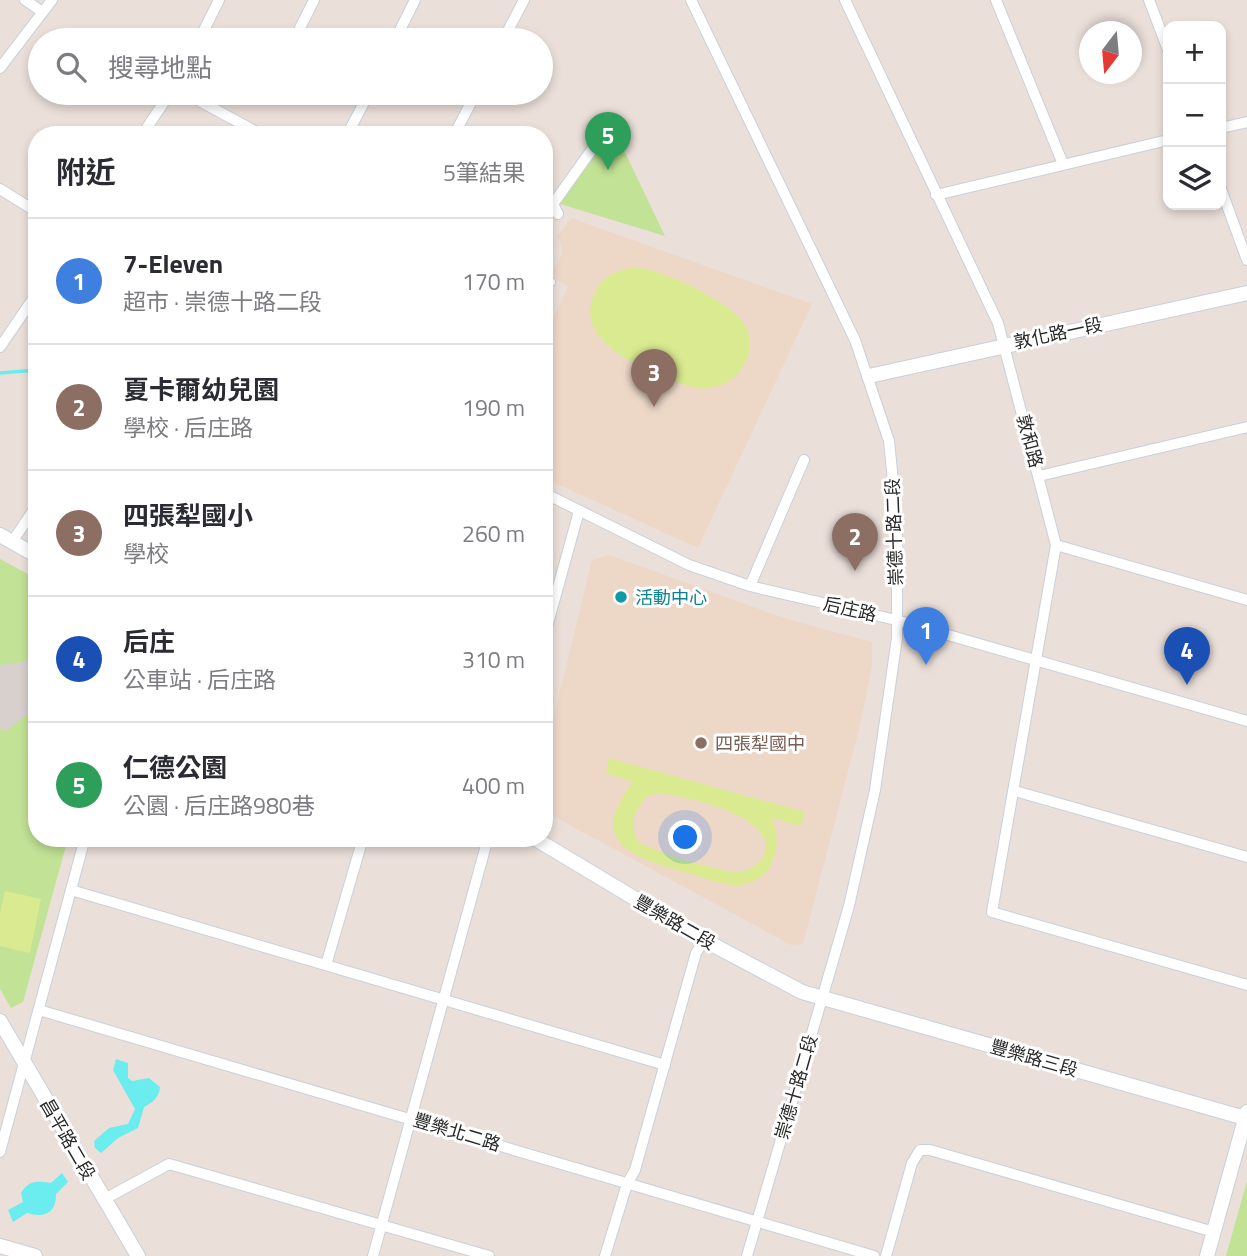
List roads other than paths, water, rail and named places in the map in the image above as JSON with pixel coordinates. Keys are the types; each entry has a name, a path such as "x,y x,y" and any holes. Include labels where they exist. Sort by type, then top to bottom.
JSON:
{"street":[{"path":"25,0 41,11"},
{"path":"29,28 52,0"},
{"path":"205,28 219,0"},
{"path":"300,28 314,0"},
{"path":"401,28 415,0"},
{"path":"509,28 524,0"},
{"name":"崇德十路二段","path":"691,0 832,291 869,376 889,441 897,521 897,638 875,790 849,906 747,1256"},
{"name":"敦和路","path":"845,0 1005,344 1056,545 992,912 1247,985"},
{"path":"996,0 1063,164"},
{"path":"1149,0 1163,37"},
{"path":"0,68 28,29"},
{"path":"148,126 162,105"},
{"path":"207,105 246,126"},
{"path":"351,126 361,105"},
{"path":"459,126 470,105"},
{"path":"553,203 613,120"},
{"path":"1226,127 1247,122"},
{"path":"936,195 1163,141"},
{"path":"0,189 28,206"},
{"path":"1226,203 1247,260"},
{"path":"553,206 558,214"},
{"name":"敦化路一段","path":"869,376 1247,293"},
{"path":"0,346 28,306"},
{"path":"1039,476 1247,427"},
{"path":"750,586 804,460"},
{"name":"后庄路","path":"553,498 689,565 750,586 897,620 1247,721"},
{"path":"553,605 579,511"},
{"path":"28,515 6,538 28,551"},
{"path":"1056,545 1247,600"},
{"path":"1015,791 1247,857"},
{"path":"0,1152 83,847"},
{"path":"326,965 360,847"},
{"path":"373,1256 486,847"},
{"name":"豐樂路二段","path":"549,847 704,940 802,992 822,997"},
{"path":"71,890 665,1065"},
{"path":"605,1256 626,1184 635,1170 696,953 704,940"},
{"name":"豐樂路三段","path":"822,997 1246,1116"},
{"name":"豐樂北二路","path":"39,1010 874,1256"},
{"name":"昌平路二段","path":"0,1021 138,1256"},
{"path":"1207,1256 1246,1116"},
{"path":"886,1256 912,1163 920,1150 930,1150 1214,1231"},
{"path":"103,1200 169,1164 489,1256"},
{"path":"0,1246 35,1256"}],"water":[{"path":"116,1059 128,1063 128,1078 132,1081 149,1078 160,1087 155,1099 144,1107 138,1128 118,1138 101,1153 95,1148 94,1141 109,1128 128,1124 135,1109 113,1070"},
{"path":"62,1173 68,1182 56,1194 54,1206 48,1213 27,1213 13,1222 8,1210 23,1202 21,1193 27,1186 37,1182 51,1183"}],"waterway":[{"path":"0,373 28,371"}],"place":[{"name":"仁德公園","path":"608,170"},
{"name":"四張犁國小","path":"654,407"},
{"name":"夏卡爾幼兒園","path":"855,571"},
{"name":"活動中心","path":"621,597"},
{"name":"7-Eleven","path":"926,665"},
{"name":"后庄","path":"1187,685"},
{"name":"四張犁國中","path":"701,743"}]}
